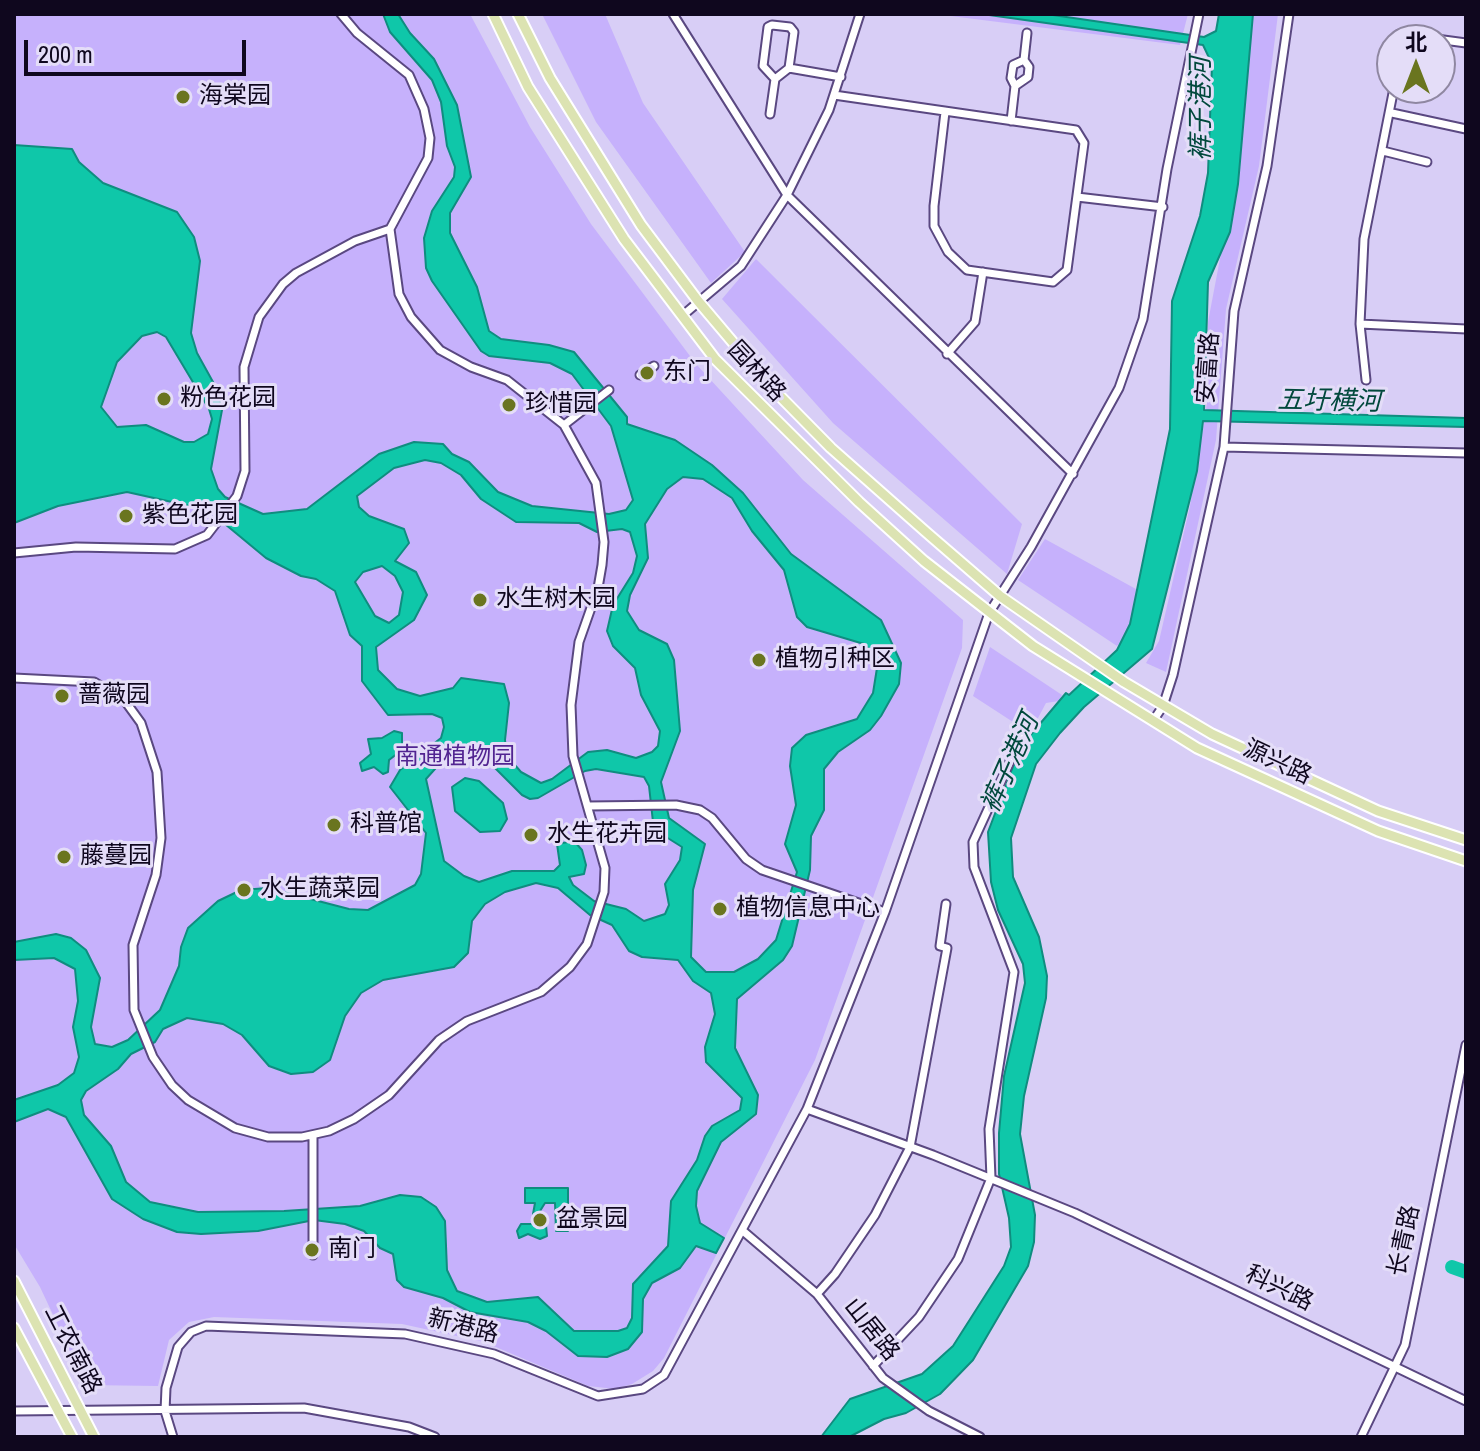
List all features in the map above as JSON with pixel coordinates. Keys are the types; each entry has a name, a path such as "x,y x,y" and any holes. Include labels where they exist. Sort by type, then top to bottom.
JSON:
{"main road":[{"name":"园林路","path":"493,14 528,87 624,239 739,385 859,502 989,613 1081,678"},
{"name":"园林路","path":"518,14 550,78 641,225 698,301 769,385 831,448 1000,596 1086,655"},
{"name":"源兴路","path":"1086,655 1124,682 1212,734 1378,811 1466,840"},
{"name":"源兴路","path":"1081,678 1197,748 1378,831 1466,861"},
{"name":"工农南路","path":"14,1281 94,1437"},
{"name":"工农南路","path":"14,1328 72,1437"}],"street":[{"path":"14,678 94,682 125,701 144,731 157,772 161,828 156,875 133,945 132,992 139,1024 151,1052 172,1085 219,1120 257,1135 313,1136 354,1119 383,1100 429,1049 459,1026 541,992 582,952 596,923 602,898 604,859 573,756 574,678 579,642 598,588 604,542 600,503 587,461 564,425 507,380 471,367 440,350 425,336 399,294 390,229 428,158 430,138 424,109 409,75 357,33 341,14"},
{"path":"673,14 787,195 1073,474"},
{"path":"682,316 741,266 787,195 834,95 860,14"},
{"name":"新港路","path":"173,1437 165,1411 166,1388 178,1347 191,1332 206,1326 405,1334 494,1354 598,1396 618,1396 643,1389 664,1375 807,1109 885,912 989,613 1073,474 1119,388 1143,319 1199,14"},
{"name":"安富路","path":"1153,721 1163,706 1224,447 1234,311 1267,166 1289,14"},
{"path":"770,114 775,79 789,68 794,32 790,27 768,27 763,66 775,79"},
{"path":"1015,86 1028,77 1029,67 1024,60 1027,33"},
{"path":"1011,121 1015,86 1011,78 1013,65 1024,60"},
{"path":"789,68 841,77"},
{"path":"834,95 1076,130 1084,143 1067,270 1053,282 967,270 948,252 934,226 945,112"},
{"path":"1366,380 1360,324 1364,239 1393,104"},
{"path":"1392,113 1466,129"},
{"path":"1383,151 1427,162"},
{"path":"1077,197 1163,207"},
{"path":"14,553 76,547 175,549 207,535 237,496 247,451 244,367 259,317 283,284 296,273 355,241 390,229"},
{"path":"947,354 975,322 983,272"},
{"path":"1360,324 1466,329"},
{"path":"640,375 654,366"},
{"path":"564,425 607,391"},
{"path":"1224,447 1466,453"},
{"path":"873,1366 919,1317 958,1259 995,1180 989,1129 1014,972 974,867 973,842 1021,737"},
{"path":"588,806 676,805 700,810 712,818 746,859 762,870 885,912"},
{"path":"817,1294 835,1274 875,1215 910,1147 947,948 940,946 946,904"},
{"name":"长青路","path":"1361,1437 1405,1345 1466,1045"},
{"name":"科兴路","path":"807,1109 1075,1213 1466,1401"},
{"path":"313,1136 313,1255"},
{"name":"山居路","path":"743,1231 817,1294 883,1378 929,1411 980,1437"},
{"path":"14,1411 304,1408 409,1427 435,1437"},
{"path":"956,1437 962,1429"}],"green space":[{"name":"南通植物园","path":"14,14 470,14 530,127 591,224 696,364 803,480 963,620 962,648 815,1060 664,1358 653,1371 632,1384 615,1389 588,1386 484,1342 402,1324 214,1317 189,1322 169,1340 158,1386 86,1385 40,1287 14,1244"},
{"path":"542,14 605,14 643,103 745,252 711,283 596,122"},
{"path":"935,14 1188,14 1180,45"},
{"path":"1249,14 1278,14 1259,166 1226,309 1216,440 1166,672 1146,663 1159,641 1190,506 1207,403 1208,322 1229,211"},
{"path":"756,259 1022,524 1007,574 833,423 722,299"},
{"path":"1045,539 1145,594 1136,627 1117,646 1018,580"},
{"path":"990,647 1062,695 1059,701 1046,703 1030,733 973,696"}],"shaded area":[{"path":"383,14 398,14 410,33 434,59 457,105 471,177 450,213 450,233 477,287 489,331 501,339 549,345 574,352 627,417 627,424 675,440 712,465 743,493 791,554 881,620 901,663 899,684 881,716 870,730 838,752 824,769 824,810 811,836 810,870 792,946 783,960 737,999 735,1048 758,1095 756,1114 721,1142 697,1191 696,1206 700,1223 724,1238 716,1253 696,1246 680,1268 652,1283 643,1299 642,1332 628,1349 607,1357 578,1356 546,1331 528,1322 470,1312 443,1298 404,1287 397,1280 393,1254 380,1248 364,1231 345,1224 314,1220 258,1231 201,1234 177,1232 143,1219 112,1199 66,1117 48,1109 14,1122 14,1100 58,1085 74,1073 79,1057 73,1027 78,1001 75,969 54,958 14,960 14,942 56,934 71,938 86,950 100,978 91,1027 95,1044 112,1047 128,1040 160,1010 179,966 181,947 188,928 218,901 241,890 268,888 349,909 368,910 415,885 421,874 426,833 390,787 400,770 441,738 444,727 442,718 432,714 388,715 362,681 362,646 350,635 335,591 316,579 301,576 266,558 208,510 127,492 58,506 14,523 14,145 72,149 79,162 103,183 177,212 194,237 200,261 191,333 197,353 218,391 222,410 211,469 218,489 225,497 263,514 307,509 379,454 414,442 443,444 452,454 469,462 498,492 532,506 609,514 626,510 633,500 611,426 572,374 550,363 489,356 481,351 432,281 426,268 424,238 432,211 454,177 455,167 447,146 441,102 432,80 390,32","holes":["157,332 166,337 209,409 212,419 208,434 194,442 184,442 146,425 117,427 101,407 117,362 142,336","425,460 441,463 461,475 481,499 516,522 579,523 597,532 622,529 630,532 637,556 633,573 613,605 607,631 613,646 635,668 641,695 660,731 658,746 636,758 607,750 588,752 552,779 541,783 521,772 507,756 505,740 509,703 504,684 461,678 453,688 420,696 397,689 378,670 376,647 414,620 427,595 416,572 395,561 409,543 404,529 369,516 359,507 357,496 394,468","683,477 703,479 732,498 752,531 784,570 797,617 807,627 864,644 872,652 877,668 873,693 857,719 806,735 792,748 790,766 796,805 785,844 797,872 776,940 758,959 734,972 706,972 691,957 693,890 705,844 669,818 661,782 680,731 674,660 667,644 639,630 627,611 630,595 648,558 645,524 667,489","382,566 395,576 403,592 399,615 389,623 375,616 355,582 363,572","465,756 490,763 530,799 538,798 585,771 596,769 644,777 649,786 653,822 663,835 682,847 680,860 665,884 669,905 665,914 644,921 626,909 594,901 573,885 569,877 584,874 586,865 582,850 574,841 557,844 560,865 554,871 512,871 479,882 464,876 444,861 426,779 443,760","536,883 558,888 590,915 612,925 629,951 642,957 678,960 693,981 711,993 715,1014 705,1047 706,1062 742,1098 740,1110 712,1126 697,1160 671,1201 668,1246 633,1284 632,1318 627,1328 618,1331 574,1331 538,1297 487,1302 457,1291 447,1270 445,1221 436,1207 421,1197 400,1195 360,1206 198,1212 150,1202 126,1182 111,1146 84,1115 81,1100 86,1091 118,1069 131,1054 155,1042 163,1029 187,1018 223,1024 242,1035 269,1066 291,1074 313,1072 330,1060 345,1016 361,993 383,980 454,967 468,953 472,921 485,904 505,892"]},
{"path":"982,14 1046,14 1204,37 1216,31 1219,14 1253,14 1238,184 1230,232 1208,282 1204,410 1466,418 1466,427 1203,421 1197,471 1152,649 1084,707 1036,764 1011,838 1013,877 1039,937 1047,976 1046,998 1024,1096 1020,1134 1035,1215 1034,1242 1028,1266 973,1360 940,1394 906,1413 884,1419 849,1437 821,1437 850,1399 922,1374 953,1346 1004,1266 1011,1247 1009,1218 999,1174 999,1133 1004,1076 1025,983 1023,964 998,910 991,882 988,832 1017,756 1028,738 1066,693 1069,695 1117,650 1130,624 1170,429 1172,301 1200,216 1208,173 1212,64 1203,45"},
{"path":"394,731 402,733 402,750 389,760 388,772 383,774 374,767 362,771 360,763 371,754 368,739 382,738"},
{"path":"465,778 479,781 503,803 507,819 500,831 480,832 455,811 452,787"},
{"path":"525,1188 568,1188 568,1231 556,1231 555,1203 545,1203 540,1211 545,1215 547,1236 540,1239 528,1234 519,1238 517,1231 521,1224 538,1224 543,1218 533,1214 535,1203 525,1203"}],"waterway":[{"path":"1452,1267 1466,1272"}],"place":[{"name":"海棠园","path":"183,97"},
{"name":"东门","path":"647,373"},
{"name":"粉色花园","path":"164,399"},
{"name":"珍惜园","path":"509,405"},
{"name":"紫色花园","path":"126,516"},
{"name":"水生树木园","path":"480,600"},
{"name":"植物引种区","path":"759,660"},
{"name":"蔷薇园","path":"62,696"},
{"name":"科普馆","path":"334,825"},
{"name":"水生花卉园","path":"531,835"},
{"name":"藤蔓园","path":"64,857"},
{"name":"水生蔬菜园","path":"244,890"},
{"name":"植物信息中心","path":"720,909"},
{"name":"盆景园","path":"540,1220"},
{"name":"南门","path":"312,1250"}],"water label":[{"name":"裤子港河","path":"1202,109"},
{"name":"五圩横河","path":"1329,402"},
{"name":"裤子港河","path":"1011,764"}]}
